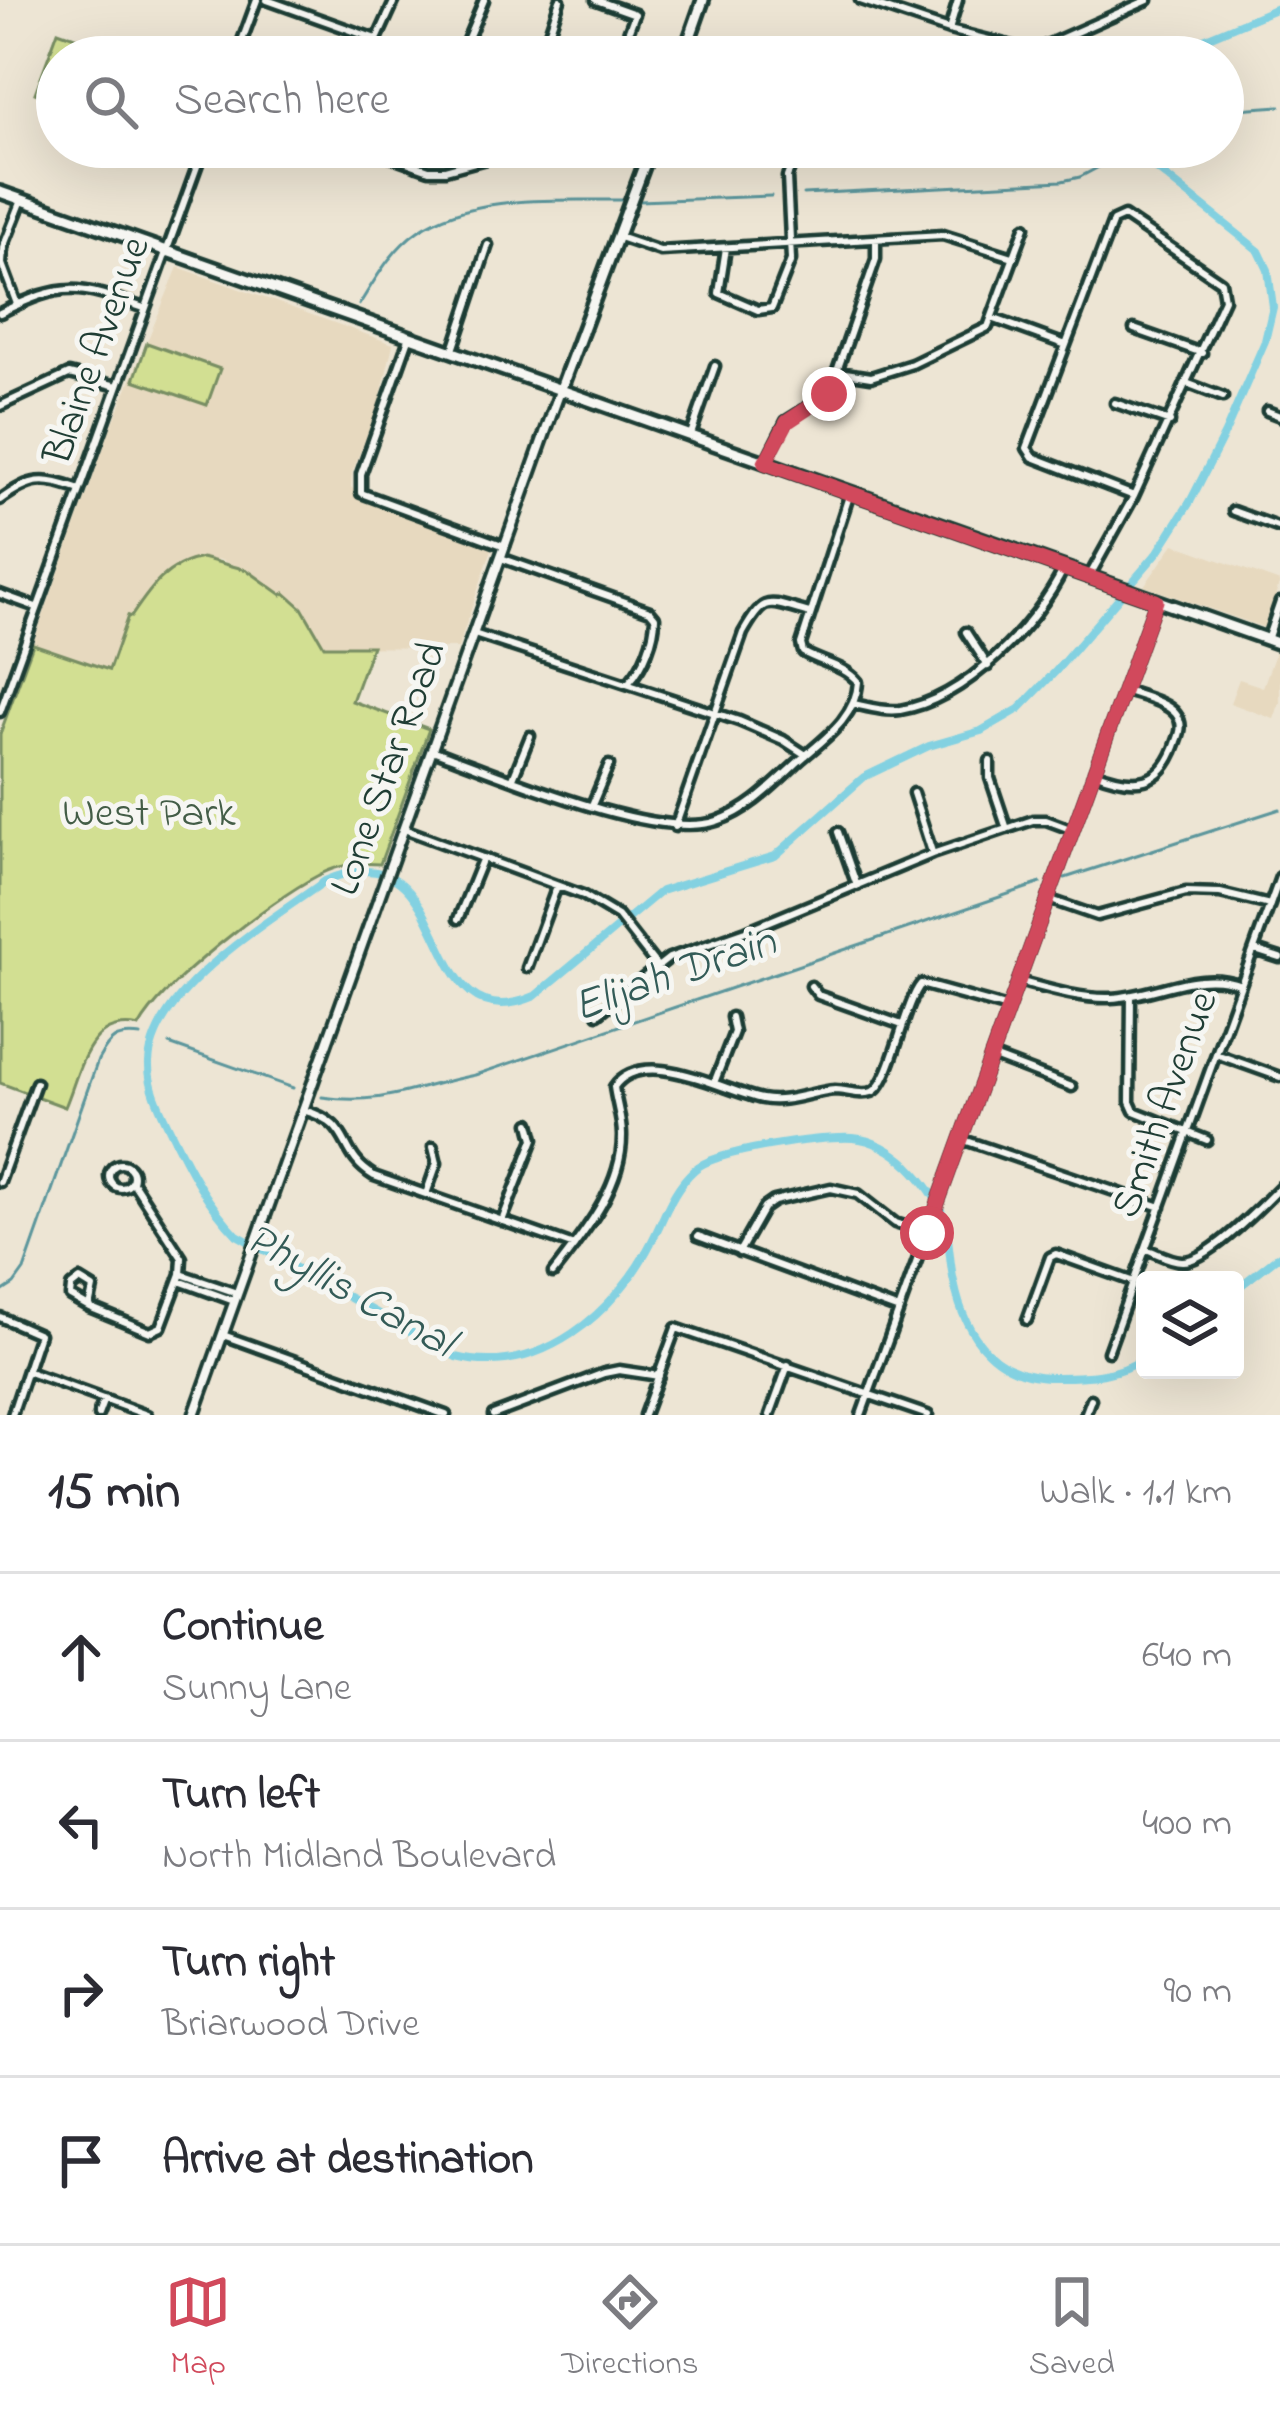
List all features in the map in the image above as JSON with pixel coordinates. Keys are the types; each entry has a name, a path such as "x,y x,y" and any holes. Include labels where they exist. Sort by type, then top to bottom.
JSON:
{"main road":[{"path":"691,36 704,0"},
{"name":"Lone Star Road","path":"560,391 644,168"},
{"path":"0,193 1280,644"}],"street":[{"path":"244,36 257,0"},
{"path":"267,0 368,36"},
{"path":"377,36 395,0"},
{"path":"469,36 484,0"},
{"path":"548,36 560,0"},
{"path":"596,0 635,14 627,36"},
{"path":"861,0 966,36"},
{"path":"949,30 958,0"},
{"path":"1068,36 1148,0"},
{"name":"Blaine Avenue","path":"0,712 196,168"},
{"path":"726,248 719,293 765,310 772,308 790,260 791,168"},
{"path":"17,304 2,264 3,248 22,200"},
{"path":"1088,577 1134,496 1189,384 1224,299 1221,282 1124,216 1113,220 1027,453 1134,496"},
{"path":"839,372 871,377 912,364 988,327 1025,226"},
{"path":"619,237 660,251 953,236 1013,257"},
{"path":"765,463 787,422 822,402 839,372 876,260 876,239"},
{"path":"453,350 488,245"},
{"path":"0,313 63,286 145,309"},
{"path":"992,318 1066,345"},
{"path":"1134,329 1202,353"},
{"path":"410,336 361,474 361,491 505,546"},
{"path":"690,436 715,367"},
{"path":"0,406 69,374 117,386"},
{"path":"1189,384 1223,397"},
{"name":"Lone Star Road","path":"194,1415 560,391"},
{"path":"1114,403 1169,422"},
{"path":"1267,411 1280,416"},
{"path":"0,500 37,481 51,480 80,490"},
{"path":"432,750 634,819 675,826 718,821 753,803 841,724 854,704 858,682 853,675 803,652 802,634 850,493"},
{"path":"1233,511 1280,528"},
{"path":"501,558 650,611 655,629 628,682"},
{"path":"854,704 902,710 932,699 988,666 1046,604 1064,568"},
{"path":"0,594 37,608"},
{"path":"861,1415 1156,601"},
{"path":"1267,640 1280,602"},
{"path":"675,826 743,633 761,604 810,613"},
{"path":"966,632 988,666"},
{"path":"473,634 714,712 783,740 806,755"},
{"path":"1094,772 1130,783 1159,774 1169,765 1181,728 1177,715 1171,708 1124,690"},
{"path":"513,778 530,736"},
{"path":"990,760 990,778 1007,829"},
{"path":"592,805 609,765"},
{"path":"913,793 932,854"},
{"path":"598,1014 657,966 932,854 1033,820 1073,830"},
{"path":"404,830 584,895 618,916 657,966"},
{"path":"838,832 857,886"},
{"path":"458,920 482,860"},
{"name":"Smith Avenue","path":"1108,1352 1280,878"},
{"path":"527,968 557,886"},
{"path":"1048,899 1097,916 1186,892 1220,892 1270,905"},
{"path":"1254,949 1280,958"},
{"path":"1018,981 1095,998 1208,978 1241,985"},
{"path":"553,1273 603,1202 617,1166 622,1135 617,1081 631,1073 666,1070 775,1100 836,1090 875,1091 921,984 1009,1008"},
{"path":"811,986 818,995 902,1025"},
{"path":"1131,995 1130,1102 1135,1111 1208,1140"},
{"path":"714,1083 734,1032 731,1017"},
{"path":"1216,1054 1280,1076"},
{"path":"991,1056 1072,1087"},
{"path":"0,1181 36,1083"},
{"path":"303,1110 326,1116 342,1132 362,1169 574,1246"},
{"path":"502,1221 534,1139 530,1123"},
{"path":"0,1136 15,1142"},
{"path":"961,1139 1161,1207"},
{"path":"426,1194 437,1163 433,1147"},
{"path":"119,1164 130,1167 135,1174 132,1180 112,1186 107,1177 119,1164"},
{"path":"89,1307 93,1288 80,1280 71,1287 70,1296 89,1307 150,1332 161,1327 180,1277 182,1258 132,1180"},
{"path":"1146,1250 1178,1261 1198,1257 1280,1187"},
{"path":"739,1252 764,1208 831,1188 850,1191 895,1223 927,1233"},
{"path":"698,1236 899,1310"},
{"path":"1027,1320 1050,1257 1056,1254 1133,1282"},
{"path":"180,1277 235,1297"},
{"path":"0,1317 39,1334 13,1415"},
{"path":"644,1415 676,1328 928,1415"},
{"path":"223,1335 446,1415"},
{"path":"770,1415 788,1365"},
{"path":"493,1415 604,1373 619,1370 658,1376"},
{"path":"29,1372 147,1415"},
{"path":"98,1415 104,1399"},
{"path":"1085,1415 1091,1399"},
{"path":"417,1415 421,1406"}],"shaded area":[{"path":"178,267 393,344 351,487 364,500 492,549 458,648 324,647 302,608 247,570 218,559 152,586 120,637 110,671 33,644 110,430"},
{"path":"1174,544 1280,582 1275,597 1280,599 1280,633 1144,586"},
{"path":"1276,651 1280,653 1280,702 1274,719 1230,703 1239,679 1263,687"}],"green space":[{"path":"147,343 220,369 207,405 134,380"},
{"name":"West Park","path":"202,558 247,570 285,593 302,608 324,646 372,646 352,701 429,729 380,864 339,867 297,888 194,966 139,1027 122,1026 97,1037 65,1107 0,1083 0,734 33,644 109,670 128,616 169,572"}],"waterway":[{"name":"Phyllis Canal","path":"1211,36 1280,7"},
{"path":"1244,109 1280,106"},
{"path":"803,194 1062,181 1097,168"},
{"name":"Phyllis Canal","path":"1136,1363 1092,1376 1036,1376 1017,1371 987,1351 959,1302 944,1219 930,1190 890,1151 853,1138 770,1146 706,1163 680,1186 637,1267 597,1314 546,1348 517,1358 456,1357 237,1235 208,1200 179,1148 156,1100 149,1063 155,1036 192,984 246,937 325,881 368,871 398,881 419,905 451,967 470,992 497,1004 535,996 661,891 775,856 864,777 929,746 981,731 1019,709 1158,552 1225,433 1265,341 1273,307 1268,270 1259,251 1155,168"},
{"path":"639,201 771,196"},
{"path":"359,305 400,246 440,219 518,202 623,200"},
{"name":"Elijah Drain","path":"1065,878 1280,809"},
{"name":"Elijah Drain","path":"322,1097 382,1097 475,1075 1041,883"},
{"name":"Elijah Drain","path":"0,1293 24,1270 98,1060 115,1039 141,1036"},
{"name":"Elijah Drain","path":"169,1044 293,1088"},
{"name":"Phyllis Canal","path":"1244,1283 1280,1255"}],"route":[{"path":"829,394 787,422 765,463 1156,601 927,1233"}]}
